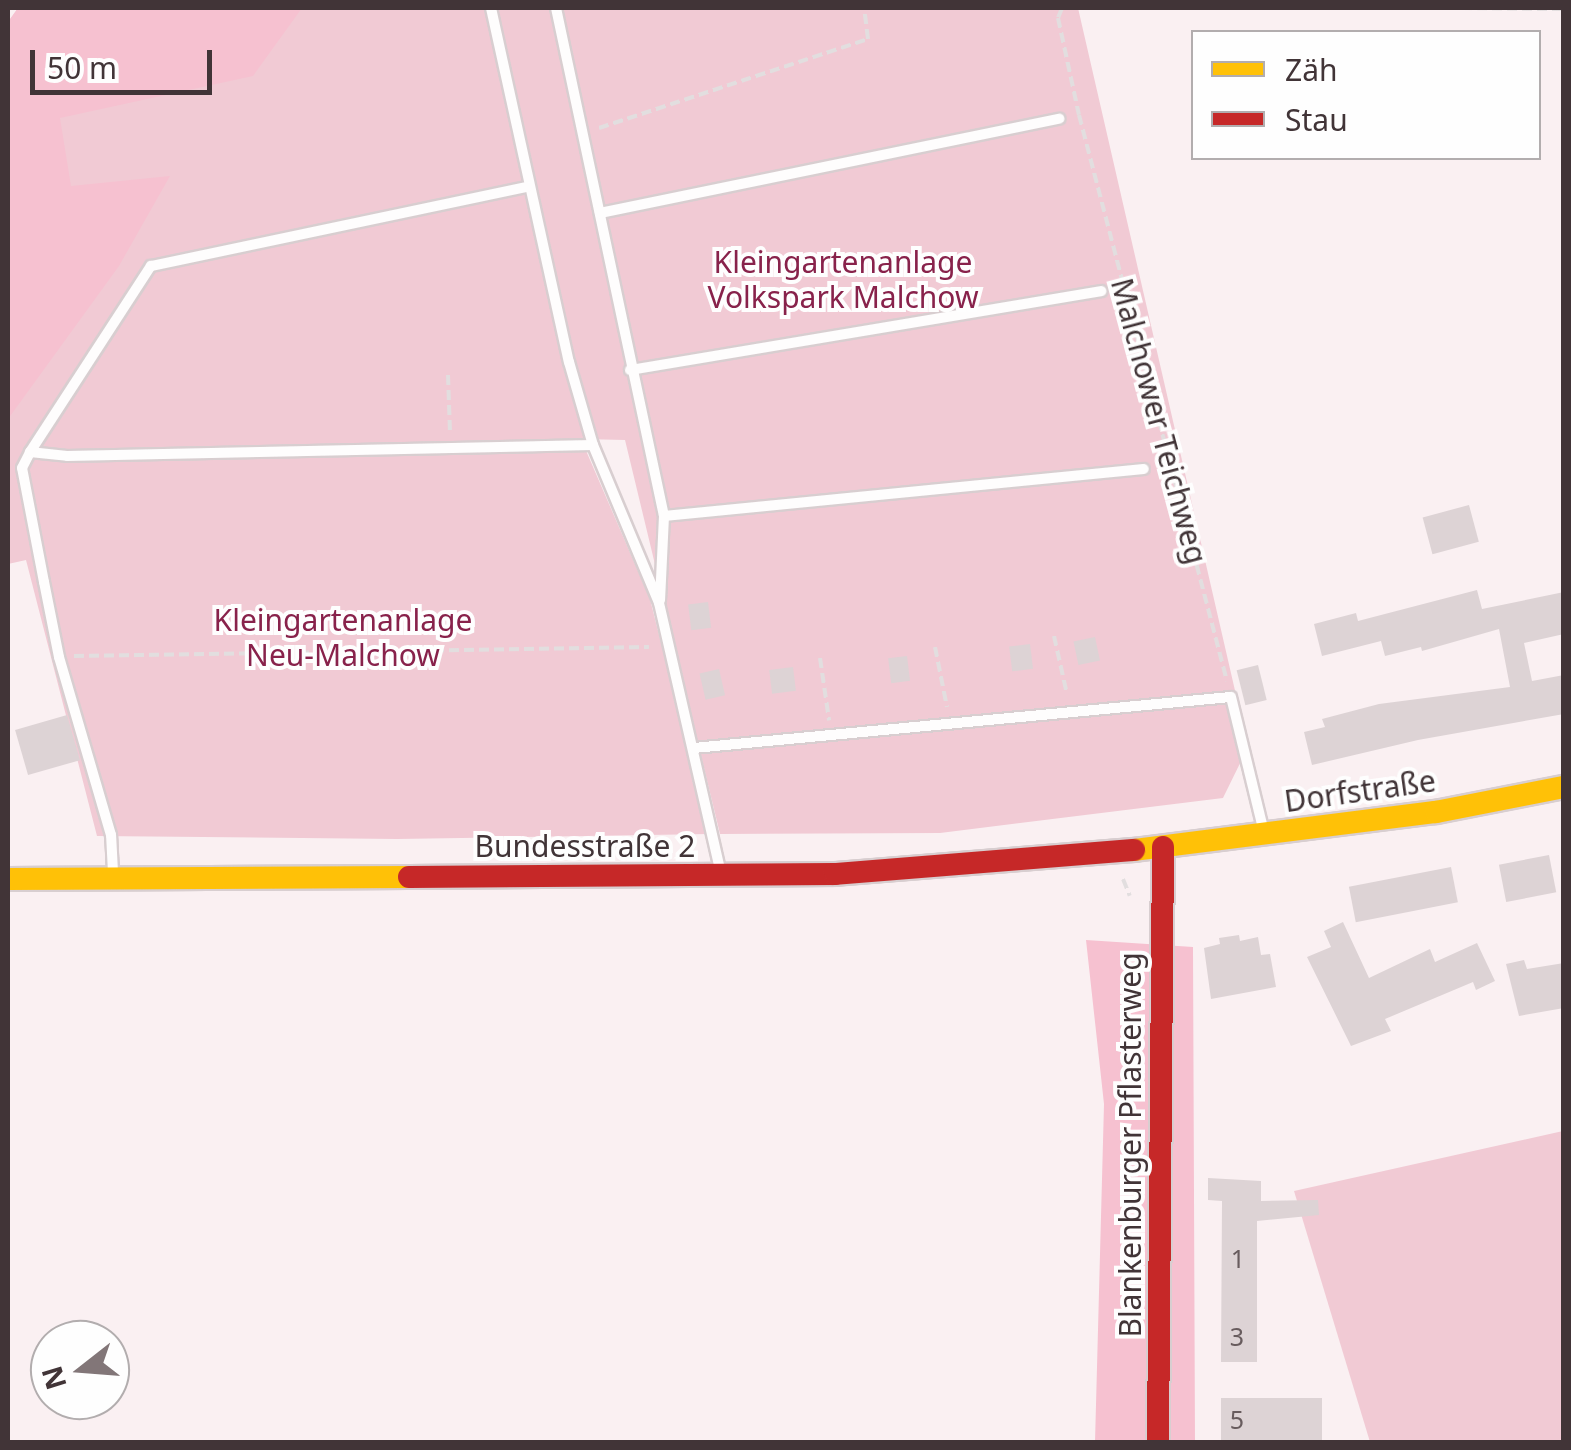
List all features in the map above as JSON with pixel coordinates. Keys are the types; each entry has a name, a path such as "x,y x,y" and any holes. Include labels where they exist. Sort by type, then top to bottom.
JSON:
{"main road":[{"name":"Dorfstraße","path":"1163,847 1436,812 1564,786"},
{"name":"Bundesstraße 2","path":"8,880 720,875 976,866 1163,847"},
{"name":"Blankenburger Pflasterweg","path":"1158,1442 1163,847"}],"lane":[{"path":"490,8 527,188 593,445 660,603 720,875"},
{"path":"556,8 664,516 660,603"},
{"path":"600,213 1060,119"},
{"path":"113,879 110,835 60,656 22,468 30,452 151,266 527,188"},
{"path":"630,370 1101,291"},
{"path":"30,452 67,456 451,451 593,445"},
{"path":"664,516 1144,470"},
{"path":"694,748 1231,697 1264,834"}],"path":[{"path":"582,134 868,39 864,8"},
{"name":"Malchower Teichweg","path":"1062,8 1058,18 1079,115 1231,697"},
{"path":"1462,8 1564,9"},
{"path":"448,375 451,451"},
{"path":"1054,636 1071,714"},
{"path":"60,656 638,649 669,643"},
{"path":"936,648 951,724"},
{"path":"820,658 832,734"}],"green space":[{"name":"Kleingartenanlage Volkspark Malchow","path":"18,8 1078,8 1248,747 1223,798 940,833 720,834 625,440 581,439 650,599 709,834 397,839 97,836 26,560 8,564 8,22"},
{"path":"1563,1131 1563,1442 1370,1442 1294,1191"}],"shaded area":[{"path":"18,8 302,8 253,76 60,118 71,186 170,176 119,266 8,419 8,22"},
{"path":"1086,940 1193,947 1195,1442 1095,1442 1104,1104"}],"building":[{"path":"1469,505 1479,542 1432,554 1423,517"},
{"path":"1477,590 1482,609 1564,592 1564,634 1524,643 1532,681 1564,675 1564,714 1418,740 1312,765 1304,732 1325,727 1322,719 1379,704 1510,687 1499,629 1422,651 1421,647 1385,656 1381,641 1322,656 1314,624 1356,613 1358,621"},
{"path":"708,602 711,628 691,630 688,604"},
{"path":"1095,637 1100,660 1078,665 1073,642"},
{"path":"1030,644 1033,669 1012,671 1009,647"},
{"path":"907,656 910,681 891,683 888,658"},
{"path":"1258,665 1267,700 1245,705 1237,670"},
{"path":"793,667 796,691 772,694 769,670"},
{"path":"719,669 725,695 706,700 700,673"},
{"path":"67,715 80,760 28,775 15,730"},
{"path":"1549,855 1556,892 1506,902 1499,865"},
{"path":"1451,867 1458,902 1356,922 1349,887"},
{"path":"1343,922 1369,978 1430,949 1435,962 1477,943 1495,981 1476,990 1473,982 1385,1019 1391,1031 1351,1046 1307,957 1331,947 1324,931"},
{"path":"1239,935 1240,941 1258,937 1261,955 1270,954 1276,987 1211,999 1204,948 1220,944 1219,938"},
{"path":"1524,960 1527,969 1564,963 1564,1008 1519,1016 1506,964"},
{"path":"1208,1178 1261,1181 1261,1201 1318,1200 1319,1215 1257,1221 1257,1362 1221,1362 1222,1201 1208,1200"},
{"path":"1221,1398 1322,1398 1322,1442 1221,1442"}],"traffic: slow":[{"path":"1134,850 1436,812 1564,787"},
{"path":"8,879 409,877"}],"traffic: jam":[{"path":"1158,1442 1163,847"},
{"path":"409,877 835,874 1134,850"}],"park label":[{"name":"Kleingartenanlage Neu-Malchow","path":"343,637"}]}
